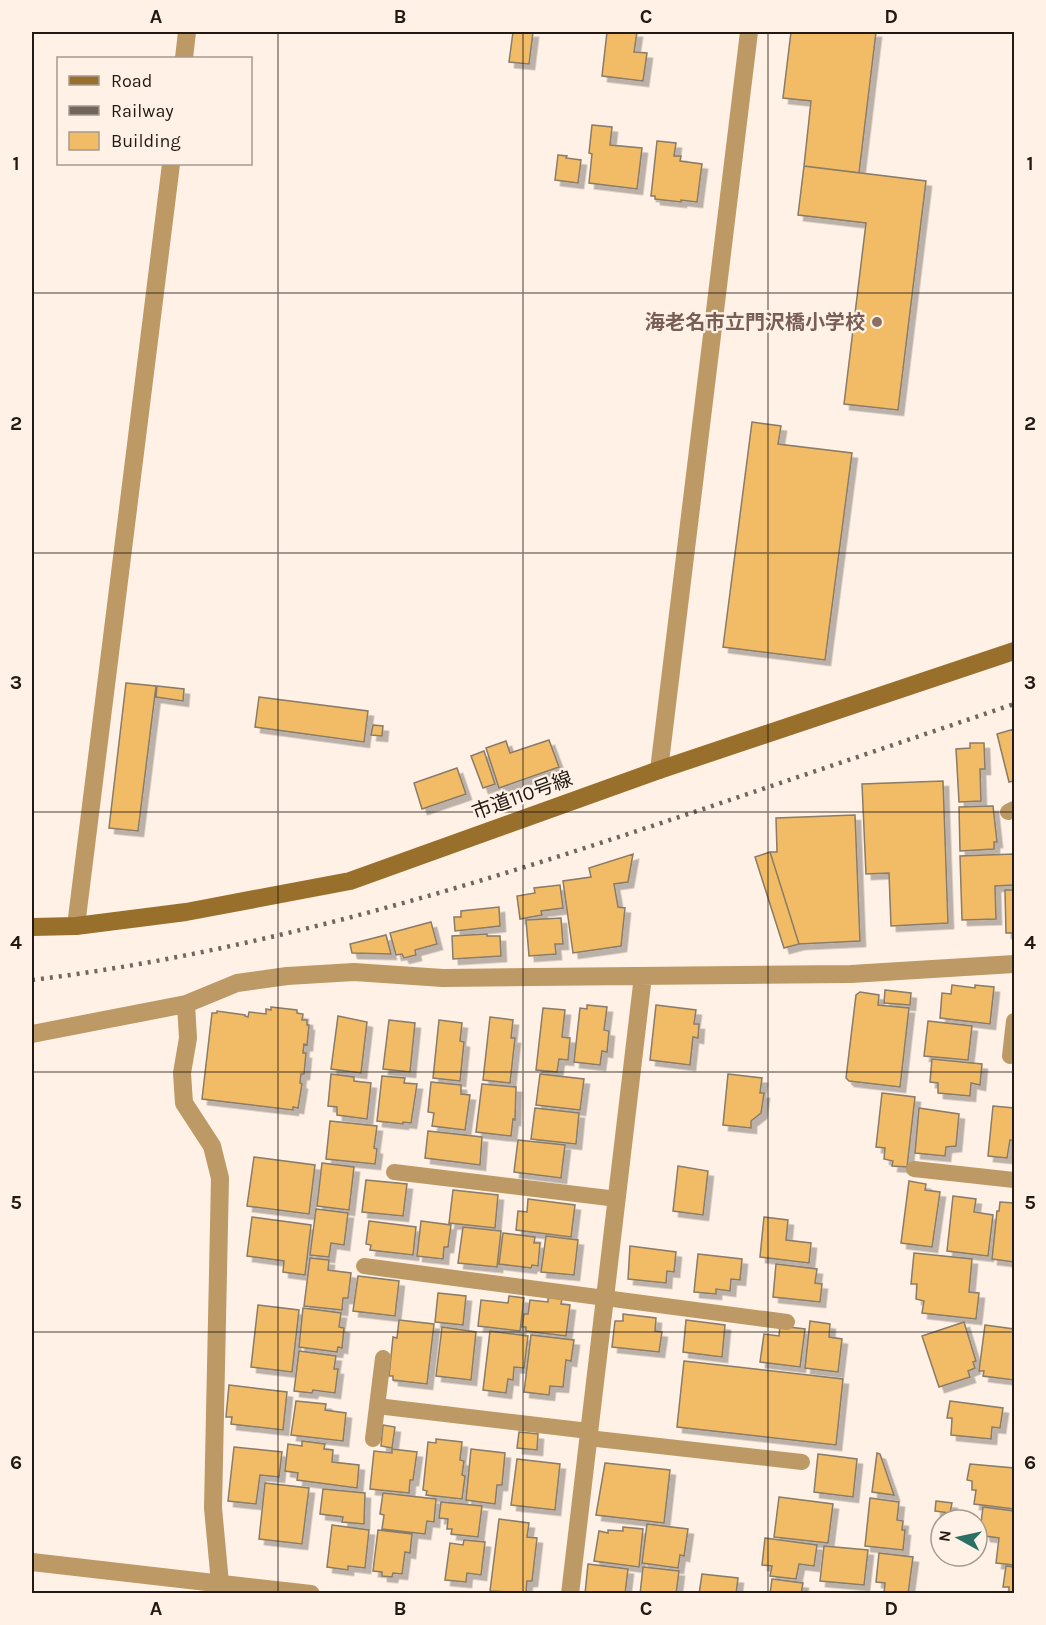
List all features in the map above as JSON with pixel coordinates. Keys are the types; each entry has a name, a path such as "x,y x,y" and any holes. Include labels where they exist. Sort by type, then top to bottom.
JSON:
{"street":[{"path":"184,57 187,32"},
{"path":"659,770 749,32"},
{"path":"76,926 171,165"},
{"name":"市道110号線","path":"32,927 76,926 186,912 350,880 659,770 1014,651"},
{"path":"32,1034 186,1004 237,983 298,975 354,972 443,978 851,974 1014,964"},
{"path":"570,1593 643,976"},
{"path":"186,1004 188,1038 182,1073 184,1103 212,1146 220,1178 213,1508 220,1583"},
{"path":"32,1562 311,1593"}],"lane":[{"path":"1010,1056 1014,1021"},
{"path":"914,1169 1014,1180"},
{"path":"394,1172 617,1199"},
{"path":"364,1266 787,1322"},
{"path":"373,1439 383,1358"},
{"path":"377,1406 802,1462"}],"building":[{"path":"513,32 533,32 529,64 509,62"},
{"path":"607,32 637,32 634,52 647,53 643,81 602,76"},
{"path":"791,32 876,32 859,173 804,166 811,101 783,98"},
{"path":"592,125 612,127 610,145 642,148 637,189 589,183"},
{"path":"657,141 676,143 674,156 681,156 680,161 702,164 697,202 655,199 655,196 651,196"},
{"path":"558,155 581,160 578,183 555,180"},
{"path":"804,166 926,181 898,410 844,404 866,223 798,215"},
{"path":"752,422 781,426 778,444 852,453 825,660 723,647"},
{"path":"126,683 156,686 138,831 109,828"},
{"path":"157,686 184,689 183,701 156,697"},
{"path":"259,697 368,711 364,742 255,727"},
{"path":"373,725 383,726 382,736 371,735"},
{"path":"1014,729 1014,781 1009,782 997,734"},
{"path":"549,740 559,767 499,788 486,748 506,741 510,753"},
{"path":"970,743 984,743 985,769 980,769 981,801 959,802 956,749 970,748"},
{"path":"484,751 495,784 483,788 471,756"},
{"path":"457,768 466,794 422,809 414,783"},
{"path":"943,781 948,923 891,926 889,873 866,874 862,784"},
{"path":"993,806 997,842 994,842 994,849 960,851 959,807"},
{"path":"855,815 860,941 799,944 770,852 777,852 776,818"},
{"path":"770,852 799,944 784,948 755,857"},
{"path":"633,854 628,882 614,884 618,907 625,908 621,946 573,953 563,881 591,877 589,868"},
{"path":"1014,854 1014,885 995,886 996,919 962,920 960,856"},
{"path":"560,885 563,908 541,911 542,915 520,919 517,896 535,893 534,888"},
{"path":"1005,890 1014,890 1014,933 1006,933"},
{"path":"499,907 500,926 455,931 454,917 461,917 461,911"},
{"path":"561,918 563,944 555,944 556,954 529,956 526,920"},
{"path":"431,922 437,944 415,950 416,955 404,958 402,954 396,955 390,933"},
{"path":"487,934 487,936 500,936 501,956 453,959 452,936"},
{"path":"386,935 391,954 352,953 350,944"},
{"path":"952,985 975,988 975,985 994,987 990,1024 940,1018 942,993 951,994"},
{"path":"885,990 911,993 910,1005 884,1003"},
{"path":"860,992 879,995 878,1005 909,1008 900,1087 849,1081 846,1078 856,995"},
{"path":"587,1005 607,1007 604,1030 609,1031 607,1052 602,1051 600,1065 574,1062 580,1008 587,1009"},
{"path":"656,1005 696,1010 694,1024 699,1024 698,1038 693,1037 690,1065 650,1060"},
{"path":"271,1007 297,1010 297,1013 303,1014 302,1020 307,1020 307,1025 309,1025 307,1045 304,1044 303,1053 306,1053 304,1074 301,1074 300,1083 302,1084 298,1108 293,1107 293,1110 202,1099 212,1013 217,1013 217,1011 248,1017 249,1012 266,1014 266,1009 271,1010"},
{"path":"543,1008 565,1010 562,1037 570,1038 568,1060 559,1059 557,1072 536,1070"},
{"path":"338,1016 367,1022 361,1073 331,1069"},
{"path":"490,1017 513,1020 511,1038 515,1038 510,1083 483,1080"},
{"path":"389,1020 415,1023 410,1072 383,1069"},
{"path":"439,1020 462,1023 460,1041 464,1042 460,1081 433,1078"},
{"path":"928,1021 972,1026 968,1060 924,1056"},
{"path":"932,1059 982,1064 980,1085 971,1083 970,1096 938,1093 938,1083 930,1082"},
{"path":"331,1074 354,1077 354,1081 371,1083 367,1119 337,1115 337,1107 328,1106"},
{"path":"540,1074 584,1079 580,1110 536,1105"},
{"path":"728,1074 762,1078 760,1093 764,1093 761,1113 751,1121 751,1128 723,1125"},
{"path":"382,1076 405,1078 404,1083 417,1084 411,1123 377,1121"},
{"path":"431,1082 461,1085 461,1094 470,1095 465,1130 432,1126 434,1113 428,1112"},
{"path":"482,1084 516,1087 515,1120 513,1119 511,1136 476,1132"},
{"path":"882,1093 915,1097 907,1167 892,1166 893,1161 884,1159 885,1148 876,1147"},
{"path":"993,1106 1014,1108 1014,1141 1010,1140 1007,1158 988,1156"},
{"path":"535,1108 579,1113 576,1144 531,1139"},
{"path":"919,1108 959,1114 956,1146 946,1147 945,1156 915,1153"},
{"path":"330,1121 377,1126 374,1148 377,1149 375,1164 326,1159"},
{"path":"428,1131 482,1137 480,1165 425,1158"},
{"path":"518,1140 565,1145 561,1178 514,1172"},
{"path":"254,1157 315,1165 309,1214 247,1206"},
{"path":"322,1163 354,1167 349,1210 317,1206"},
{"path":"678,1166 708,1171 703,1215 673,1211"},
{"path":"366,1180 407,1184 403,1216 362,1212"},
{"path":"909,1181 926,1184 925,1190 940,1192 932,1247 901,1243"},
{"path":"453,1190 498,1195 495,1228 449,1223"},
{"path":"953,1196 976,1199 974,1212 993,1215 988,1256 947,1251"},
{"path":"528,1199 575,1205 571,1237 516,1230 518,1211 527,1212"},
{"path":"1000,1202 1014,1203 1014,1262 992,1259"},
{"path":"316,1209 348,1213 344,1245 331,1243 329,1257 310,1255"},
{"path":"252,1217 311,1225 305,1275 283,1272 284,1261 247,1256"},
{"path":"764,1217 788,1220 786,1240 811,1243 809,1263 760,1257"},
{"path":"369,1221 416,1227 413,1255 370,1250 371,1245 366,1244"},
{"path":"421,1221 451,1225 448,1247 444,1247 443,1259 417,1256"},
{"path":"463,1227 501,1231 497,1267 458,1263"},
{"path":"503,1233 535,1237 534,1243 540,1243 538,1266 532,1265 531,1268 499,1264"},
{"path":"546,1236 578,1240 574,1275 541,1272"},
{"path":"630,1246 676,1252 674,1272 667,1271 666,1283 628,1279"},
{"path":"914,1253 972,1259 969,1292 979,1293 976,1319 922,1313 924,1301 916,1299 917,1284 911,1284"},
{"path":"698,1254 742,1259 740,1280 731,1279 730,1291 716,1289 716,1294 694,1292"},
{"path":"310,1258 329,1260 328,1270 351,1273 348,1298 343,1298 342,1310 304,1306"},
{"path":"776,1264 817,1269 815,1283 822,1284 820,1302 773,1297"},
{"path":"358,1276 399,1281 395,1316 353,1311"},
{"path":"438,1293 466,1296 463,1325 435,1322"},
{"path":"509,1296 524,1298 520,1331 478,1326 481,1300 508,1303"},
{"path":"548,1297 562,1299 561,1304 570,1305 566,1336 526,1331 526,1327 522,1327 524,1314 528,1314 530,1300 548,1302"},
{"path":"258,1305 299,1310 292,1372 251,1367"},
{"path":"303,1308 341,1313 339,1327 344,1328 342,1348 338,1347 337,1352 299,1347"},
{"path":"623,1314 656,1318 655,1331 662,1332 659,1352 612,1347 615,1321 623,1321"},
{"path":"399,1320 434,1324 427,1384 393,1380 393,1376 389,1376 393,1337 397,1338"},
{"path":"686,1320 725,1325 722,1357 683,1352"},
{"path":"810,1321 830,1324 829,1337 842,1339 838,1372 805,1368"},
{"path":"964,1322 976,1361 973,1362 975,1368 968,1371 970,1377 939,1387 922,1336"},
{"path":"985,1325 1014,1329 1014,1380 983,1376 984,1371 979,1371"},
{"path":"780,1326 805,1329 800,1367 760,1362 764,1334 779,1336"},
{"path":"442,1327 476,1332 471,1380 436,1376"},
{"path":"490,1331 528,1336 524,1368 514,1367 513,1380 508,1379 506,1393 483,1390"},
{"path":"531,1335 574,1340 571,1361 566,1360 563,1387 550,1386 549,1395 524,1392"},
{"path":"299,1351 336,1356 334,1369 338,1369 335,1393 313,1390 312,1393 294,1391"},
{"path":"684,1361 843,1379 836,1445 677,1427"},
{"path":"229,1385 287,1392 283,1430 231,1424 232,1417 226,1417"},
{"path":"296,1401 326,1404 325,1410 346,1413 343,1441 291,1435"},
{"path":"950,1401 1003,1408 1000,1428 992,1427 991,1439 951,1435 952,1418 947,1418"},
{"path":"383,1425 395,1427 392,1448 381,1446"},
{"path":"519,1432 538,1434 537,1450 517,1448"},
{"path":"436,1439 462,1442 460,1460 464,1461 462,1475 465,1476 462,1499 426,1495 427,1491 423,1490 428,1442 436,1443"},
{"path":"302,1441 325,1444 324,1449 333,1450 332,1462 359,1465 357,1488 297,1480 298,1473 285,1471 288,1444 302,1446"},
{"path":"234,1447 282,1452 279,1477 260,1475 256,1504 228,1501"},
{"path":"392,1449 417,1452 409,1493 370,1489 374,1451 392,1453"},
{"path":"471,1449 505,1453 502,1485 497,1485 495,1504 466,1500"},
{"path":"877,1453 880,1454 894,1495 872,1492"},
{"path":"818,1454 857,1459 853,1497 814,1492"},
{"path":"517,1459 560,1464 555,1510 511,1505"},
{"path":"605,1463 670,1470 664,1523 596,1515"},
{"path":"970,1464 1014,1468 1014,1509 974,1504 976,1490 972,1490 972,1481 967,1480"},
{"path":"265,1483 309,1488 302,1544 259,1539"},
{"path":"323,1489 365,1493 364,1524 342,1522 343,1517 320,1514"},
{"path":"383,1493 436,1499 434,1522 427,1521 425,1534 382,1529 384,1515 380,1514"},
{"path":"779,1497 833,1504 828,1543 774,1537"},
{"path":"870,1498 899,1502 897,1520 903,1521 902,1530 905,1530 903,1550 865,1546"},
{"path":"936,1501 952,1503 951,1508 935,1508"},
{"path":"441,1502 482,1506 478,1537 451,1534 452,1529 447,1529 448,1519 439,1518"},
{"path":"983,1507 1014,1511 1014,1565 996,1563 999,1538 989,1537 989,1508"},
{"path":"499,1519 529,1523 527,1537 537,1538 532,1581 527,1581 526,1593 490,1591"},
{"path":"647,1524 688,1529 684,1556 680,1555 678,1568 642,1563"},
{"path":"332,1525 369,1530 365,1568 348,1566 348,1570 327,1567"},
{"path":"623,1527 643,1529 639,1567 594,1561 599,1531 608,1533 608,1530 623,1531"},
{"path":"378,1530 412,1534 410,1553 405,1552 402,1574 393,1573 392,1577 382,1576 382,1572 373,1571"},
{"path":"765,1538 817,1545 814,1566 799,1564 796,1579 770,1576 772,1566 762,1565"},
{"path":"464,1540 485,1542 481,1575 467,1573 466,1582 445,1580 450,1543 463,1545"},
{"path":"824,1546 868,1550 864,1585 820,1581"},
{"path":"879,1553 913,1557 908,1594 884,1594 885,1583 876,1582"},
{"path":"588,1564 628,1569 625,1594 585,1594"},
{"path":"1006,1566 1014,1567 1014,1594 1009,1594 1009,1587 1003,1587"},
{"path":"643,1567 679,1571 676,1594 640,1594"},
{"path":"702,1574 738,1578 736,1594 699,1594"},
{"path":"772,1579 803,1583 801,1594 770,1594"}],"railway":[{"path":"32,980 118,968 203,952 371,912 538,863 1014,704"}],"place":[{"name":"海老名市立門沢橋小学校","path":"877,322"}]}
